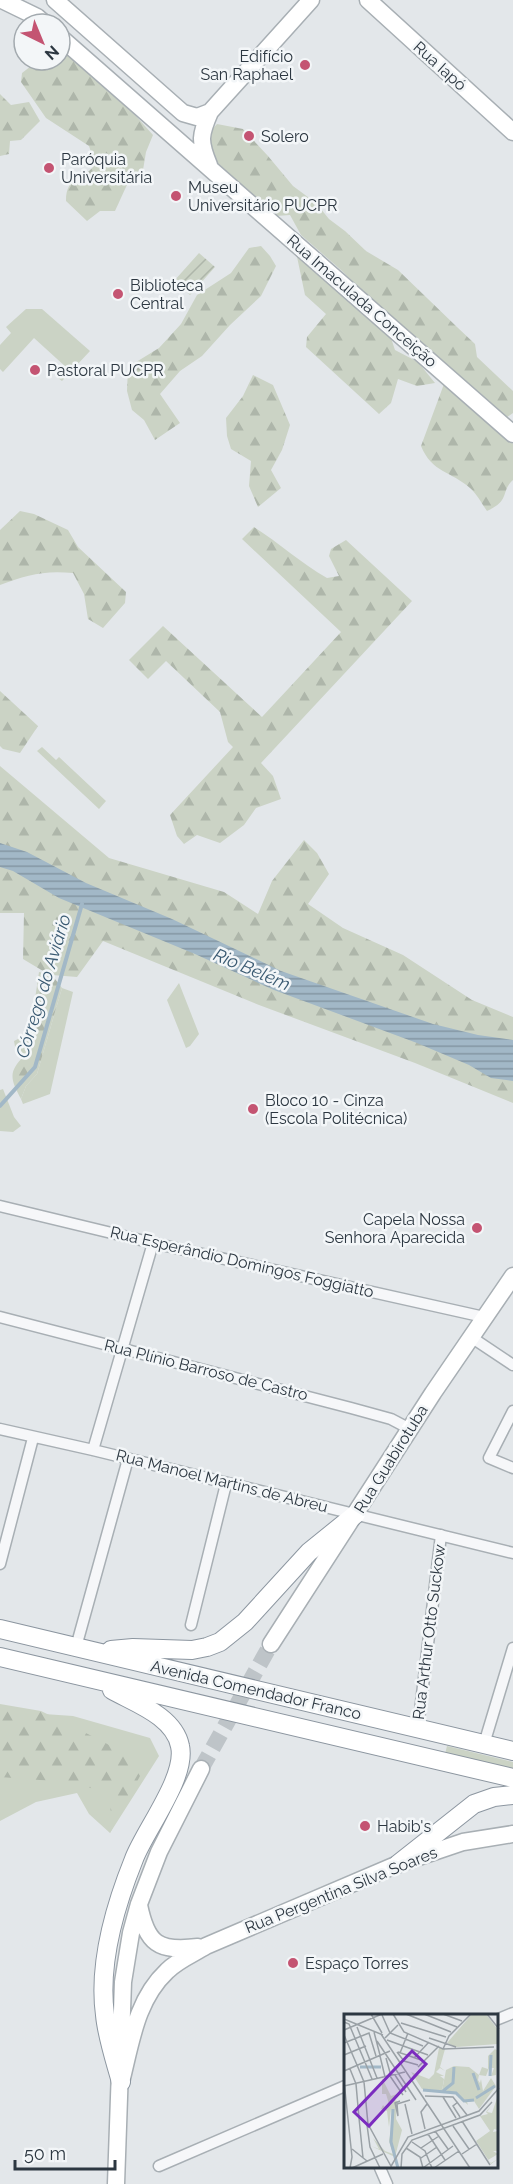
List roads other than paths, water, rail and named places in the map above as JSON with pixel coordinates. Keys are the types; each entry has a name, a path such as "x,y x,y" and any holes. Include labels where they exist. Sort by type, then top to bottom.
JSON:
{"highway":[{"path":"96,1652 133,1648 192,1650 220,1642 245,1622 309,1552 356,1514"},
{"name":"Avenida Comendador Franco","path":"0,1629 513,1751"},
{"name":"Avenida Comendador Franco","path":"0,1657 513,1778"},
{"path":"92,1678 154,1713 167,1724 180,1746 180,1760 174,1780 135,1856 110,1935 103,1990 105,2016 121,2082"},
{"path":"398,1864 474,1804 494,1797 513,1794"}],"main road":[{"path":"2,0 25,12"},
{"path":"55,0 183,113 197,117 210,112"},
{"path":"210,168 202,149 200,134 210,112 311,0"},
{"name":"Rua Iapó","path":"368,0 513,132"},
{"name":"Rua Imaculada Conceição","path":"72,47 513,434"},
{"name":"Rua Guabirotuba","path":"271,1644 484,1317 512,1280"},
{"path":"116,2184 123,1983 126,1957 139,1904 159,1852 201,1769"},
{"name":"Rua Pergentina Silva Soares","path":"121,2082 145,1998 167,1970 206,1946 398,1864 463,1842 513,1834"},
{"name":"Rua Pergentina Silva Soares","path":"139,1904 142,1921 148,1934 160,1946 171,1949 206,1946"}],"street":[{"name":"Rua Esperândio Domingos Foggiatto","path":"0,1206 153,1243 484,1317"},
{"path":"93,1450 153,1243"},
{"name":"Rua Plínio Barroso de Castro","path":"0,1317 351,1408 391,1419 410,1429"},
{"path":"471,1337 513,1365"},
{"path":"513,1411 489,1458 513,1468"},
{"name":"Rua Manoel Martins de Abreu","path":"0,1429 513,1553"},
{"path":"0,1564 33,1438"},
{"path":"76,1647 129,1459"},
{"path":"191,1624 226,1484"},
{"name":"Rua Arthur Otto Suckow","path":"418,1728 441,1535"},
{"path":"484,1744 513,1648"},
{"path":"498,2019 513,2013"},
{"path":"159,2166 344,2085"},
{"path":"380,2169 387,2184"}],"water":[{"name":"Rio Belém","path":"0,843 27,852 86,883 172,919 281,971 433,1024 478,1035 513,1040 513,1081 491,1078 469,1065 417,1043 274,990 195,954 59,898 13,871 0,867"}],"waterway":[{"name":"Córrego do Aviário","path":"0,1106 35,1067 82,904"}],"tunnel":[{"path":"201,1769 271,1644"}],"place":[{"name":"Edifício San Raphael","path":"305,65"},
{"name":"Solero","path":"249,136"},
{"name":"Paróquia Universitária","path":"49,168"},
{"name":"Museu Universitário PUCPR","path":"176,196"},
{"name":"Biblioteca Central","path":"118,294"},
{"name":"Pastoral PUCPR","path":"35,370"},
{"name":"Bloco 10 - Cinza (Escola Politécnica)","path":"253,1109"},
{"name":"Capela Nossa Senhora Aparecida","path":"477,1228"},
{"name":"Habib's","path":"365,1826"},
{"name":"Espaço Torres","path":"293,1963"}]}
